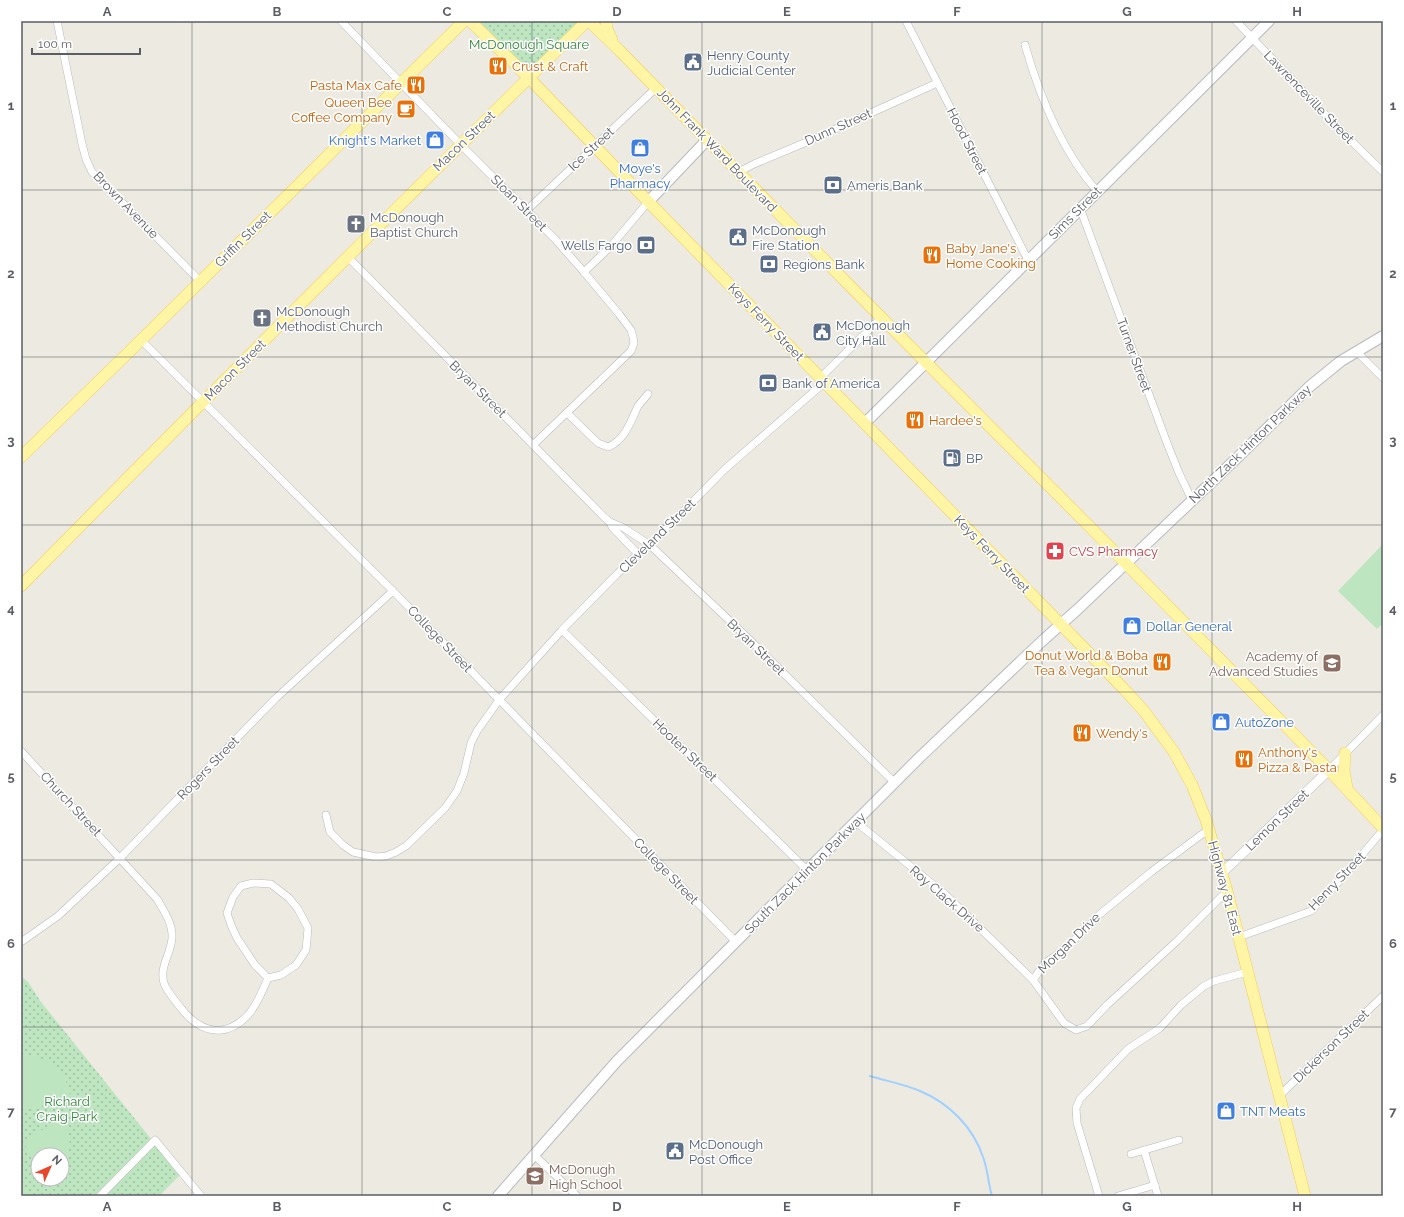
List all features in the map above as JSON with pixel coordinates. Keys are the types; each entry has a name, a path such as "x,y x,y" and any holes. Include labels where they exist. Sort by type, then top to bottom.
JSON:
{"main road":[{"name":"Griffin Street","path":"21,457 464,21"},
{"name":"Keys Ferry Street","path":"470,21 529,78 594,147 1061,624"},
{"name":"Macon Street","path":"21,586 347,256 460,144 588,21"},
{"name":"John Frank Ward Boulevard","path":"588,21 614,44 881,318 1126,563 1347,788 1383,829"},
{"path":"606,21 607,29 614,44"},
{"name":"Sims Street","path":"865,423 1269,21"},
{"path":"648,202 707,140"},
{"name":"North Zack Hinton Parkway","path":"1126,563 1325,372 1356,351 1383,336"},
{"name":"South Zack Hinton Parkway","path":"498,1196 617,1061 895,783 1017,664 1126,563"},
{"name":"Highway 81 East","path":"1061,624 1123,688 1154,724 1184,769 1200,802 1227,891 1305,1196"},
{"path":"1345,753 1344,771 1347,788"}],"street":[{"name":"Brown Avenue","path":"57,21 84,152 92,172 200,281"},
{"name":"Sloan Street","path":"341,21 460,144 555,239 631,330 634,343 629,354 533,445"},
{"name":"Hood Street","path":"906,21 1028,260"},
{"name":"Lawrenceville Street","path":"1236,21 1383,172"},
{"path":"1025,45 1042,97 1054,126 1084,176 1097,191"},
{"name":"Dunn Street","path":"739,172 937,83"},
{"name":"Ice Street","path":"527,210 656,88"},
{"path":"584,272 611,246 648,202"},
{"name":"Turner Street","path":"1080,208 1167,443 1192,500"},
{"name":"Bryan Street","path":"347,256 610,522 612,527 638,554"},
{"name":"Cleveland Street","path":"326,815 330,832 343,846 353,852 376,857 386,856 406,846 445,808 457,791 464,773 471,743 477,731 499,700 562,630 638,554 650,545 725,469 822,380 881,318"},
{"name":"College Street","path":"141,340 393,590 736,942"},
{"path":"1356,351 1383,378"},
{"path":"566,413 598,443 608,447 613,445 620,438 630,424 639,405 648,394"},
{"name":"Bryan Street","path":"610,522 624,528 650,545 752,642 895,783"},
{"name":"Rogers Street","path":"21,942 58,916 120,858 276,698 393,590"},
{"name":"Hooten Street","path":"562,630 808,871"},
{"name":"Lemon Street","path":"1221,874 1329,770 1383,715"},
{"name":"Church Street","path":"21,751 157,899 169,919 172,938 170,950 164,965 164,983 180,1007 194,1022 214,1031 232,1027 248,1014 259,997 268,978"},
{"name":"Roy Clack Drive","path":"856,822 946,895 1033,980"},
{"name":"Morgan Drive","path":"1209,829 1151,872 1100,914 1066,948 1044,964 1033,980 1064,1023 1076,1030 1087,1026 1107,1005 1227,891"},
{"name":"Henry Street","path":"1239,938 1311,911 1343,877 1383,829"},
{"path":"254,882 270,884 289,898 298,909 308,928 306,950 296,965 281,975 268,978 255,965 244,949 231,925 227,913 233,897 241,886 254,882"},
{"path":"1099,1196 1078,1123 1076,1112 1078,1102 1128,1049 1160,1028 1181,1005 1204,986 1214,981 1247,972"},
{"name":"Dickerson Street","path":"1280,1095 1383,996"},
{"path":"100,1196 155,1140 202,1196"},
{"path":"1131,1154 1180,1140"},
{"path":"1144,1150 1158,1196"},
{"path":"534,1155 577,1196"},
{"path":"1118,1196 1155,1185"}],"green space":[{"name":"McDonough Square","path":"470,21 587,21 529,78"},
{"path":"1383,544 1383,623 1377,629 1338,591"},
{"name":"Richard Craig Park","path":"21,976 28,982 41,1002 180,1175 159,1196 21,1196"},
{"path":"21,1056 42,1059 57,1068 63,1075 67,1084 72,1104 24,1108 21,1105"},
{"path":"61,1119 65,1125 70,1144 70,1147 30,1147 30,1153 25,1145 26,1139"},
{"path":"21,1184 35,1196 21,1196"}],"waterway":[{"path":"870,1076 901,1084 931,1096 959,1117 979,1146 985,1162 992,1196"}],"place":[{"name":"Henry County Judicial Center","path":"693,62"},
{"name":"Crust & Craft","path":"498,66"},
{"name":"Pasta Max Cafe","path":"416,85"},
{"name":"Queen Bee Coffee Company","path":"406,109"},
{"name":"Knight's Market","path":"435,140"},
{"name":"Moye's Pharmacy","path":"640,148"},
{"name":"Ameris Bank","path":"833,185"},
{"name":"McDonough Baptist Church","path":"356,224"},
{"name":"McDonough Fire Station","path":"738,237"},
{"name":"Wells Fargo","path":"646,245"},
{"name":"Baby Jane's Home Cooking","path":"932,255"},
{"name":"Regions Bank","path":"769,264"},
{"name":"McDonough Methodist Church","path":"262,318"},
{"name":"McDonough City Hall","path":"822,332"},
{"name":"Bank of America","path":"768,383"},
{"name":"Hardee's","path":"915,420"},
{"name":"BP","path":"952,458"},
{"name":"CVS Pharmacy","path":"1055,551"},
{"name":"Dollar General","path":"1132,626"},
{"name":"Donut World & Boba Tea & Vegan Donut","path":"1162,662"},
{"name":"Academy of Advanced Studies","path":"1332,663"},
{"name":"AutoZone","path":"1221,722"},
{"name":"Wendy's","path":"1082,733"},
{"name":"Anthony's Pizza & Pasta","path":"1244,759"},
{"name":"TNT Meats","path":"1226,1111"},
{"name":"McDonough Post Office","path":"675,1151"},
{"name":"McDonugh High School","path":"535,1176"}]}
